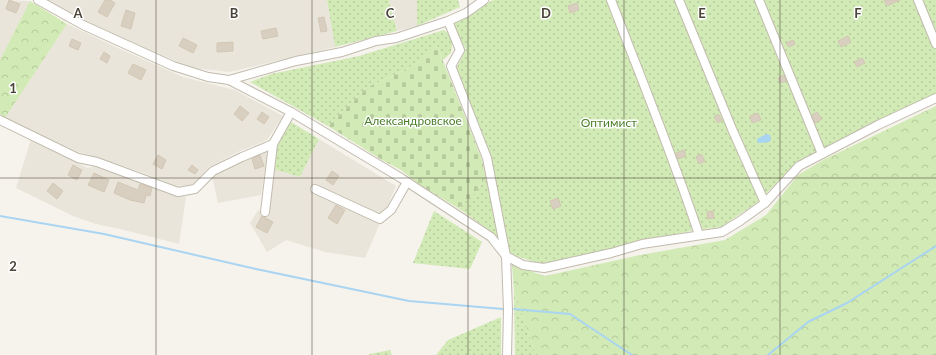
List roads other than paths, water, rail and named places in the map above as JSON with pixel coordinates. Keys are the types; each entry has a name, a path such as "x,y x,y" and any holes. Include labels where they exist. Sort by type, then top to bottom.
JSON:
{"street":[{"path":"38,0 82,25 173,66 208,77 229,80 291,112 407,182 490,238 506,256 523,265 544,268 611,253 642,244 722,232 740,222 765,203 799,166 878,125 936,98"},
{"path":"229,80 296,61 342,52 376,41 396,38 448,21 466,13 484,0"},
{"path":"611,0 656,116 699,235"},
{"path":"679,0 765,203"},
{"path":"759,0 822,154"},
{"path":"918,0 936,44"},
{"path":"448,21 460,50 451,66 487,158 506,256 508,310 506,355"},
{"path":"265,212 273,144 291,112"},
{"path":"0,120 78,158 96,162 178,192 195,189 213,171 242,156 273,144"},
{"path":"315,189 380,219 391,210 407,182"}],"water":[{"path":"766,134 770,135 771,140 769,142 758,143 757,139"}],"waterway":[{"path":"0,216 104,234 256,269 409,301 503,309"},
{"path":"768,355 808,322 847,303 936,246"},
{"path":"514,309 570,314 632,355"}],"park label":[{"name":"Александровское","path":"413,121"},
{"name":"Оптимист","path":"609,123"}]}
